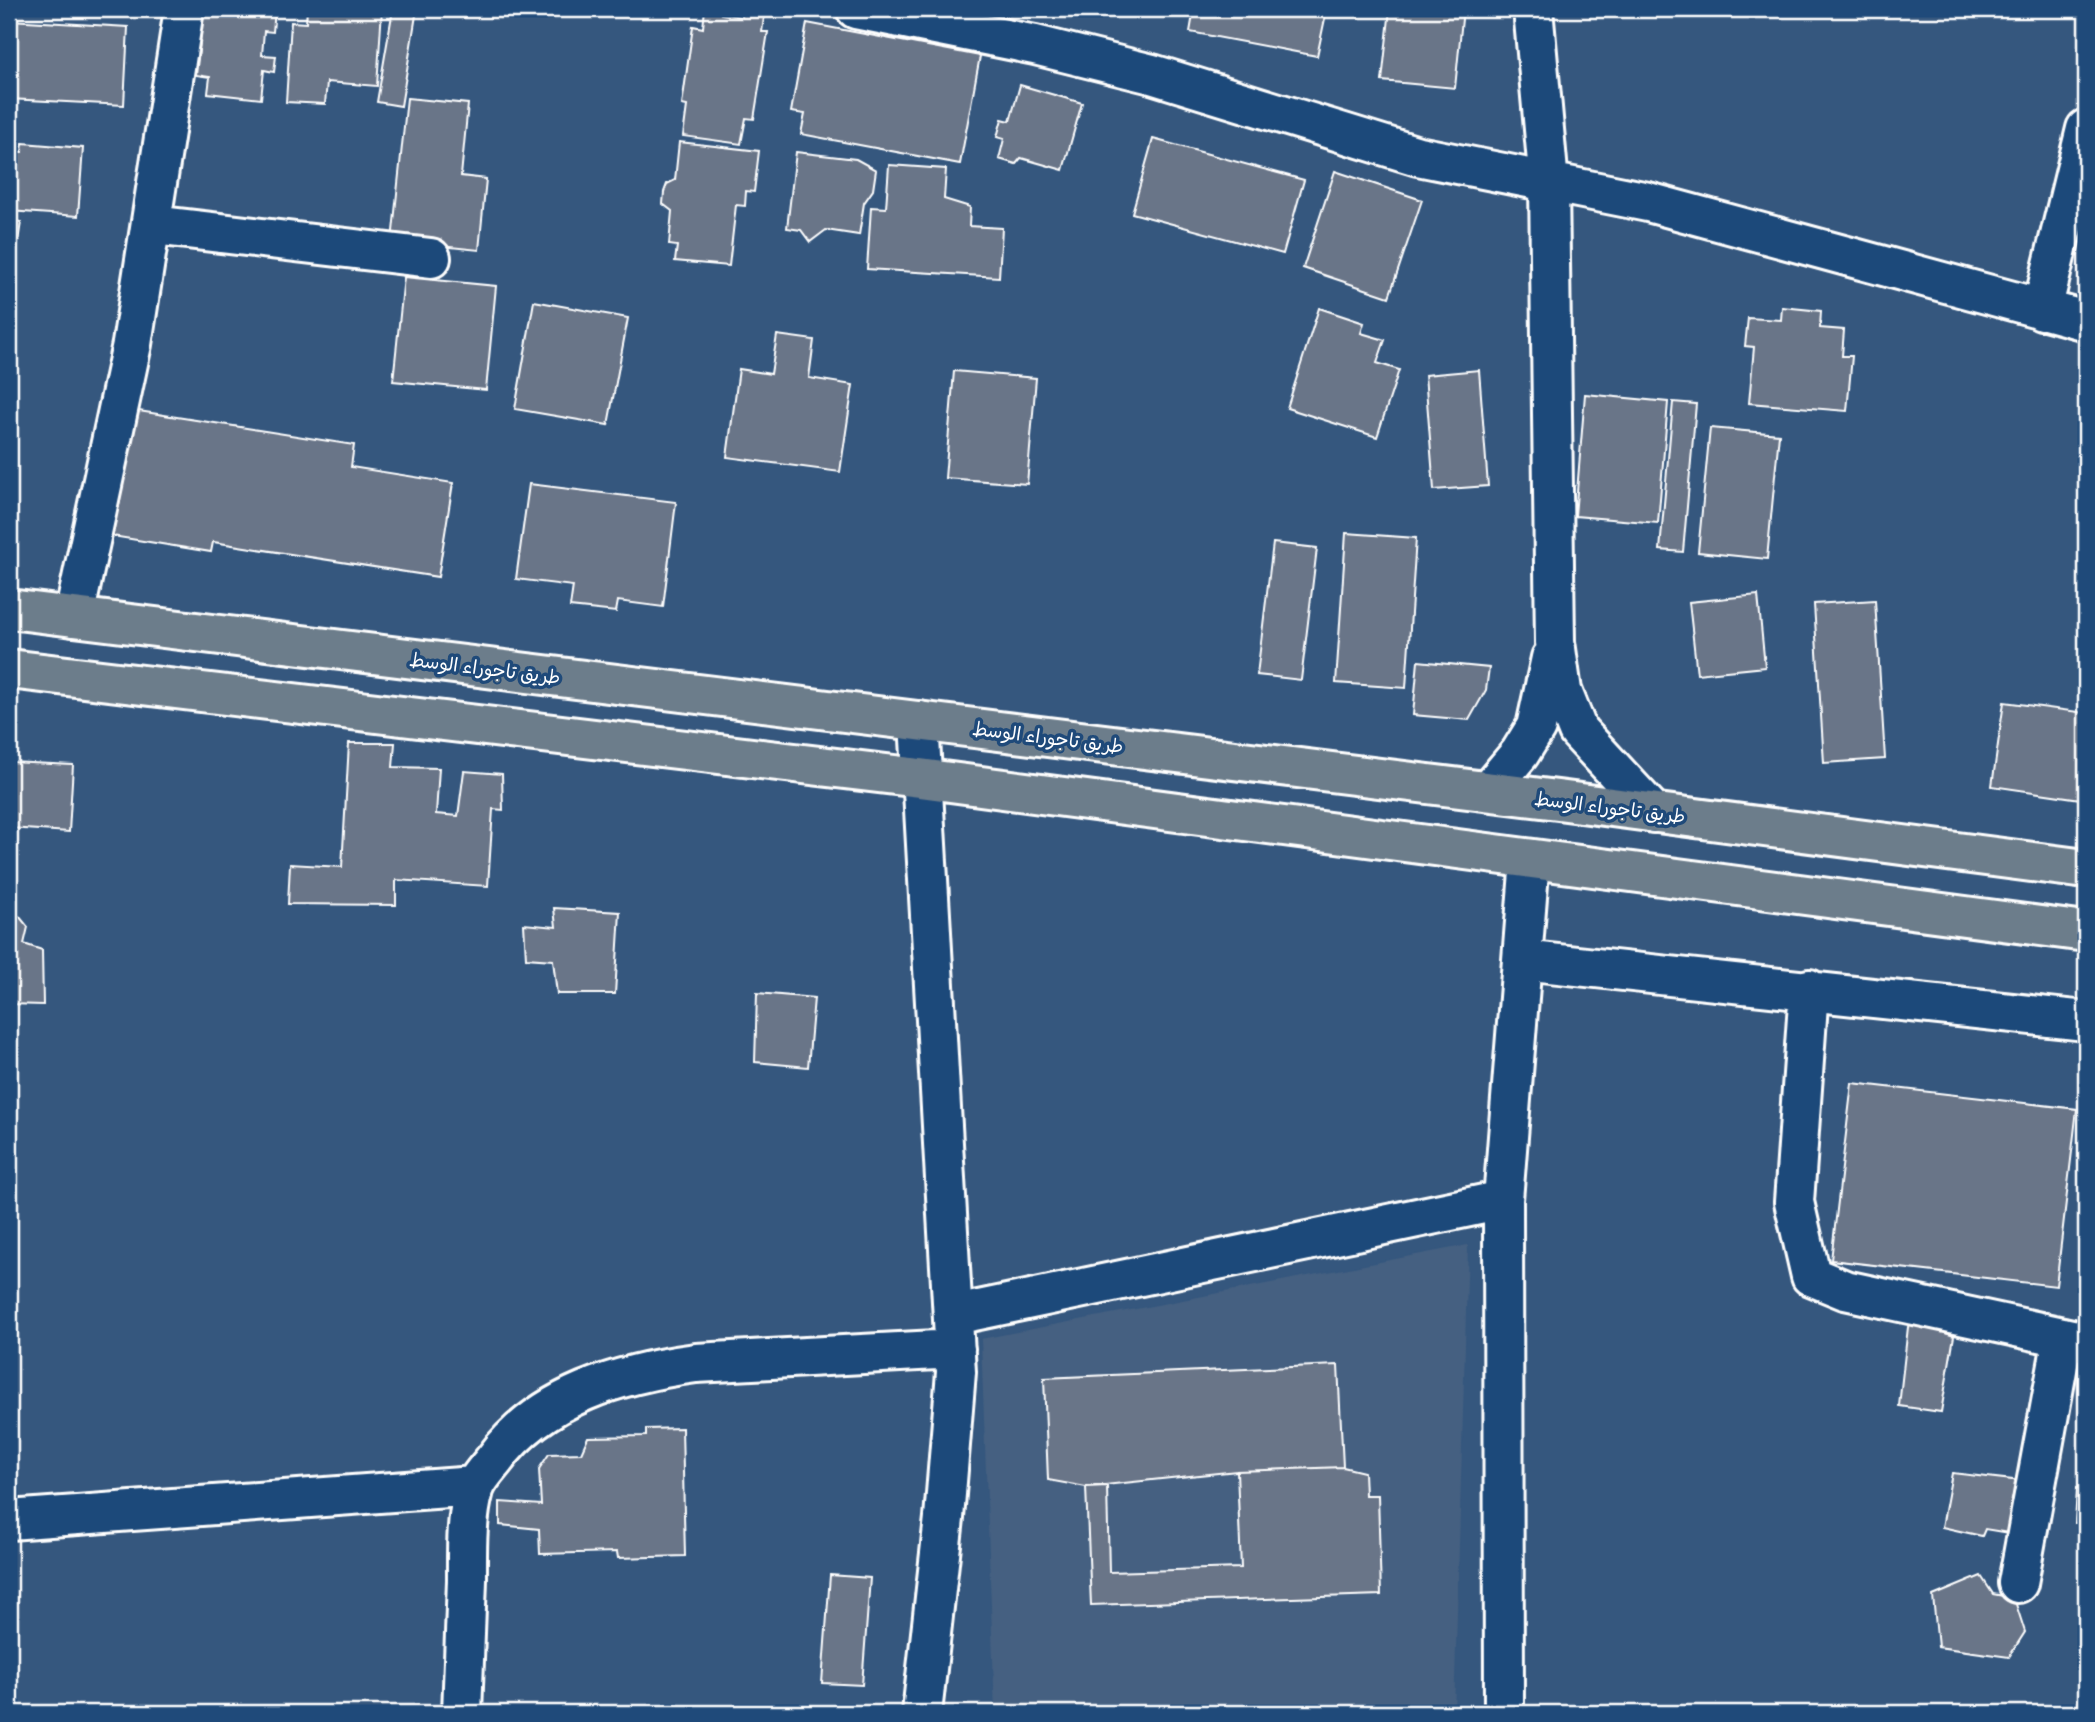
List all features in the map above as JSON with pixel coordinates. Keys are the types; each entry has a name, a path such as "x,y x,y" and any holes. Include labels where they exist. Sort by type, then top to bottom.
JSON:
{"main road":[{"name":"طريق تاجوراء الوسط","path":"9,609 1488,791 2086,869"},
{"path":"9,669 920,778 2086,932"}],"street":[{"path":"74,617 132,344 153,225 184,9"},
{"path":"856,9 1035,45 1152,74 1418,156 1648,202 1930,276 2086,321"},
{"path":"1532,9 1549,184 1555,642 1562,691 1578,731 1654,813"},
{"path":"2042,310 2086,128"},
{"path":"153,225 431,258"},
{"path":"1488,791 1520,753 1536,727 1555,642"},
{"path":"919,721 920,778 955,1332 951,1451 922,1713"},
{"path":"1503,1713 1503,1200 1530,859"},
{"path":"1522,960 2086,1021"},
{"path":"1808,989 1794,1202 1811,1276 1845,1290 2075,1339 2018,1583"},
{"path":"462,1713 468,1549 475,1486 509,1440 540,1415 573,1396 615,1379 655,1368 955,1332 1503,1200"},
{"path":"9,1520 475,1486"}],"shaded area":[{"path":"1468,1245 1454,1713 995,1713 981,1339"}],"building":[{"path":"204,9 275,9 273,32 264,31 262,55 276,56 274,72 264,70 261,99 208,93 210,77 196,75"},
{"path":"307,9 382,9 377,86 327,82 325,104 286,102 291,22 306,23"},
{"path":"393,9 417,9 401,106 377,102"},
{"path":"705,9 722,9 721,14 742,17 743,9 765,10 762,32 768,32 754,119 746,118 741,144 683,136 687,106 682,105 693,26 703,28"},
{"path":"1056,9 1149,9 1149,13"},
{"path":"1194,9 1327,9 1317,56 1190,32"},
{"path":"1390,9 1463,9 1455,88 1382,81"},
{"path":"9,20 128,27 124,105 9,99"},
{"path":"807,23 980,56 960,164 801,134 805,114 791,112"},
{"path":"1020,85 1082,103 1063,170 1021,158 1016,164 999,159 1004,139 997,137 1002,119 1010,121"},
{"path":"407,98 468,104 461,176 486,179 479,250 392,241"},
{"path":"1153,139 1304,180 1283,254 1132,213"},
{"path":"679,142 759,151 754,192 746,191 745,206 736,205 729,266 675,261 677,246 669,245 672,211 663,204 667,184 675,180"},
{"path":"23,143 83,148 78,216 9,211 9,151 22,152"},
{"path":"796,152 856,159 876,170 873,190 864,203 859,235 826,230 810,242 801,230 787,228"},
{"path":"889,165 946,169 944,199 970,207 969,226 1002,228 999,277 867,269 871,207 886,208"},
{"path":"1335,171 1422,200 1389,297 1303,268"},
{"path":"9,220 21,222 15,261 9,260"},
{"path":"404,277 496,286 486,390 393,381"},
{"path":"534,301 628,318 608,425 515,409"},
{"path":"1782,307 1821,311 1820,328 1844,330 1842,356 1852,356 1847,411 1749,403 1754,347 1745,346 1748,318 1781,320"},
{"path":"1319,308 1364,323 1361,333 1385,340 1377,363 1399,370 1377,437 1287,408"},
{"path":"777,335 814,340 809,378 853,385 840,472 727,457 739,369 771,374"},
{"path":"1479,370 1488,486 1434,490 1425,375"},
{"path":"954,371 1036,378 1027,484 945,478"},
{"path":"1585,394 1668,402 1658,523 1575,516"},
{"path":"1673,402 1696,404 1683,552 1660,550"},
{"path":"126,409 354,445 351,467 453,483 438,577 213,542 211,552 106,535"},
{"path":"1710,428 1779,434 1767,559 1698,552"},
{"path":"529,484 676,502 663,607 618,601 616,612 570,607 573,586 516,579"},
{"path":"1346,533 1416,538 1406,688 1336,683"},
{"path":"1273,543 1317,548 1301,680 1257,675"},
{"path":"1758,595 1765,667 1697,674 1689,602"},
{"path":"1875,600 1885,759 1824,763 1814,604"},
{"path":"1418,661 1489,668 1486,690 1469,720 1413,715"},
{"path":"2004,702 2086,713 2086,761 2081,799 1992,786"},
{"path":"349,743 395,743 393,767 439,768 436,814 458,816 464,771 502,774 503,810 493,809 488,886 396,880 396,905 288,904 290,864 342,867"},
{"path":"9,762 73,765 69,832 9,828"},
{"path":"554,908 620,912 615,994 557,994 553,960 526,958 524,924 556,927"},
{"path":"19,916 28,927 24,944 42,950 43,1005 9,1004 9,918"},
{"path":"757,993 814,998 808,1067 755,1062"},
{"path":"1852,1083 2077,1109 2056,1286 1831,1260"},
{"path":"1917,1317 1922,1325 1954,1336 1941,1412 1899,1406 1908,1327"},
{"path":"1338,1365 1343,1467 1237,1471 1086,1487 1048,1480 1044,1378"},
{"path":"682,1428 685,1556 618,1558 617,1552 540,1554 539,1529 500,1525 500,1502 541,1505 539,1469 549,1454 581,1453 588,1437 646,1436 646,1429"},
{"path":"1343,1467 1364,1472 1365,1495 1378,1495 1381,1595 1091,1605 1086,1487 1107,1486 1109,1572 1241,1568 1237,1471"},
{"path":"1952,1473 2021,1481 2015,1534 1985,1529 1982,1536 1942,1527"},
{"path":"2077,1488 2086,1488 2084,1523 2075,1523"},
{"path":"830,1575 870,1578 862,1685 822,1683"},
{"path":"1981,1576 1993,1594 2014,1598 2025,1632 2009,1657 1938,1647 1933,1596"}]}
